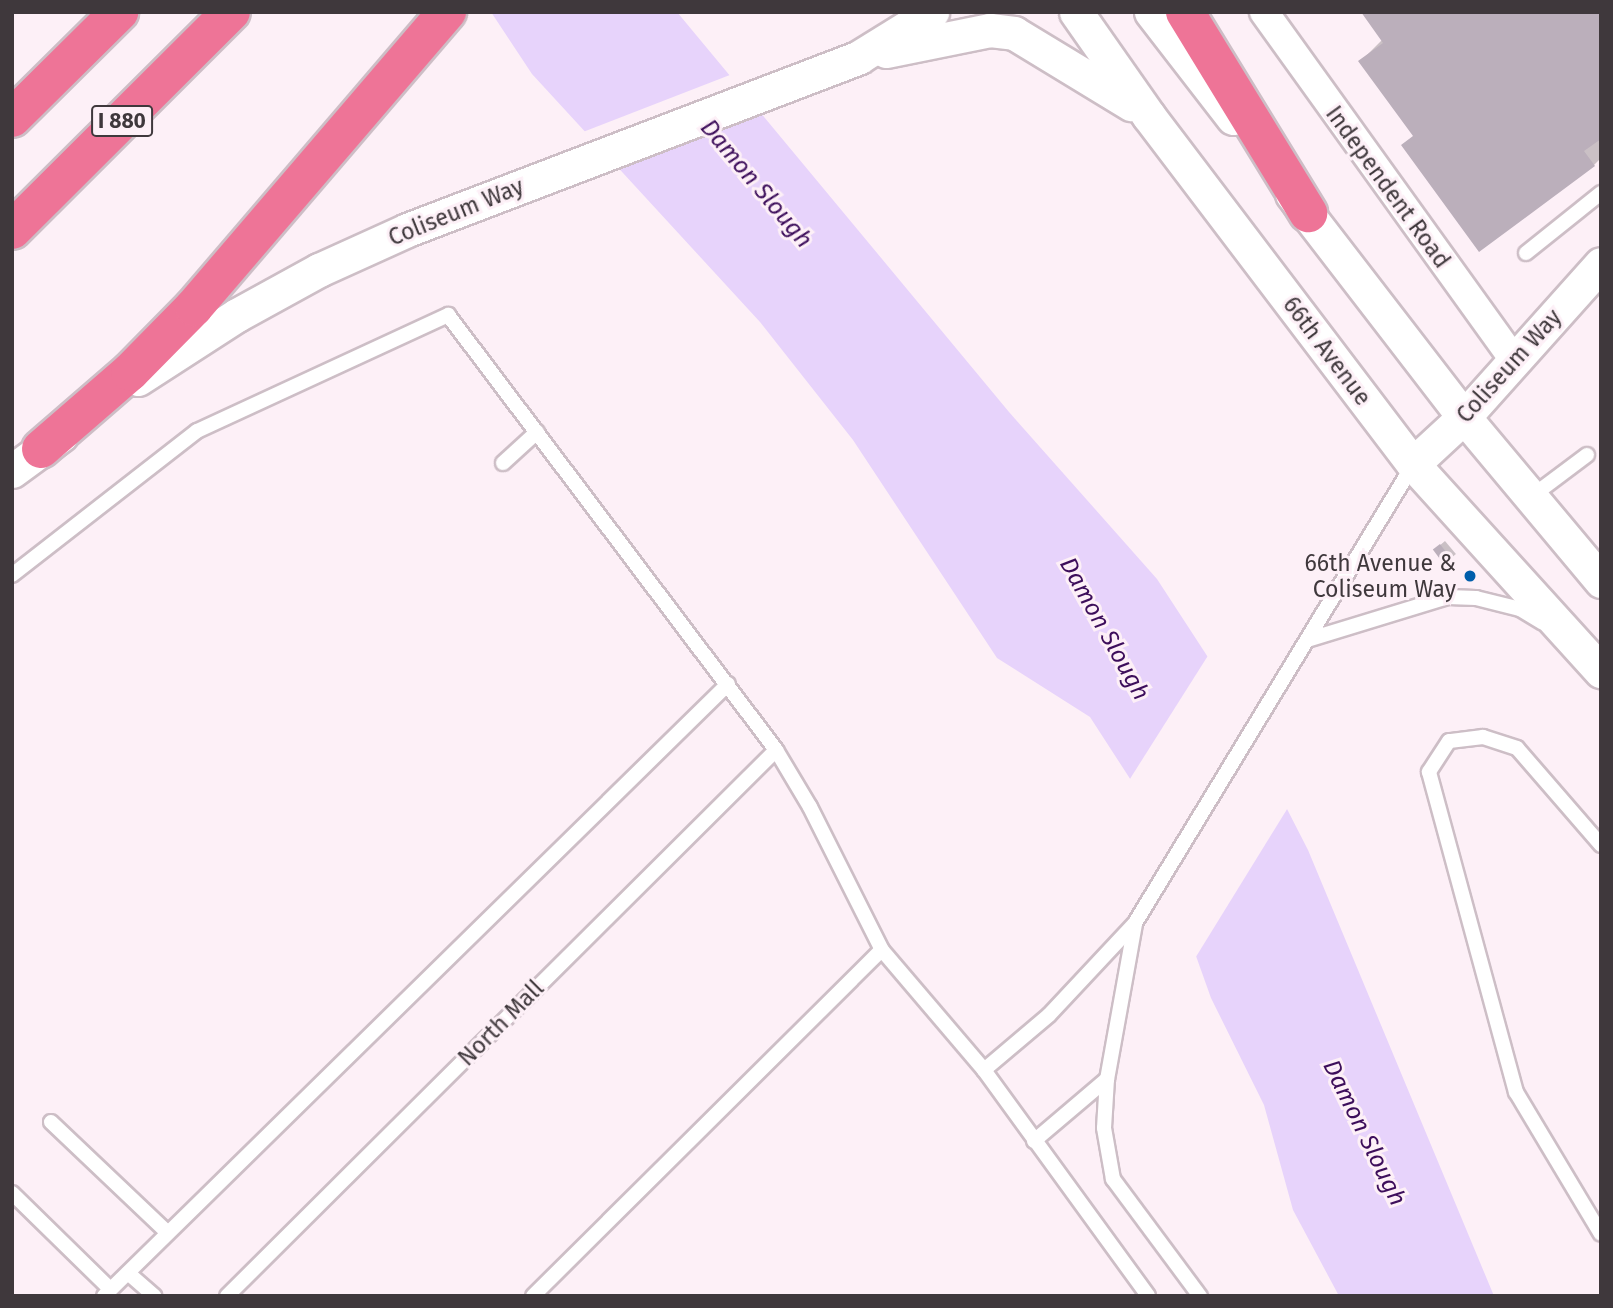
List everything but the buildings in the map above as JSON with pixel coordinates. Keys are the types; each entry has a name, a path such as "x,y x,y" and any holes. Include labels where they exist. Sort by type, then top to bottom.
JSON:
{"highway":[{"path":"12,118 119,12"},
{"name":"I 880","path":"12,230 231,12"},
{"path":"27,460 130,372 212,288 447,12"},
{"path":"1185,12 1308,213"}],"street":[{"name":"Coliseum Way","path":"27,460 161,362 319,270 407,230 859,57 932,12"},
{"name":"66th Avenue","path":"1076,12 1148,116 1413,464 1563,635 1601,671"},
{"path":"1151,12 1464,417 1601,581"},
{"name":"Independent Road","path":"1264,12 1514,360"},
{"path":"859,57 990,30 1014,33 1148,116"},
{"name":"Coliseum Way","path":"1413,464 1464,417 1601,264"}],"lane":[{"path":"1526,253 1601,193"},
{"path":"12,575 197,432 448,315 776,750 815,816 882,950 984,1070 1148,1296"},
{"path":"503,463 537,432"},
{"path":"1531,497 1587,455"},
{"path":"984,1070 1049,1015 1139,916 1413,464"},
{"path":"1307,640 1448,597 1476,598 1520,609 1563,635"},
{"path":"12,1193 107,1292 728,684"},
{"path":"1601,845 1517,748 1483,737 1449,741 1429,772 1516,1091 1601,1234"},
{"name":"North Mall","path":"227,1296 776,750"},
{"path":"1139,916 1107,1079 1104,1128 1113,1179 1200,1296"},
{"path":"533,1296 882,950"},
{"path":"1034,1141 1107,1079"},
{"path":"51,1122 168,1233"},
{"path":"128,1273 154,1296"}],"water":[{"name":"Damon Slough","path":"491,12 677,12 1009,412 1157,579 1215,668 1308,850 1494,1296 1339,1296 1293,1210 1264,1105 1211,998 1136,788 1090,717 997,658 853,440 760,322 532,74"}],"pier":[{"path":"735,73 765,111 617,168 583,132"},
{"path":"1209,654 1289,806 1194,960 1128,782"}],"place":[{"name":"66th Avenue & Coliseum Way","path":"1470,576"}]}
